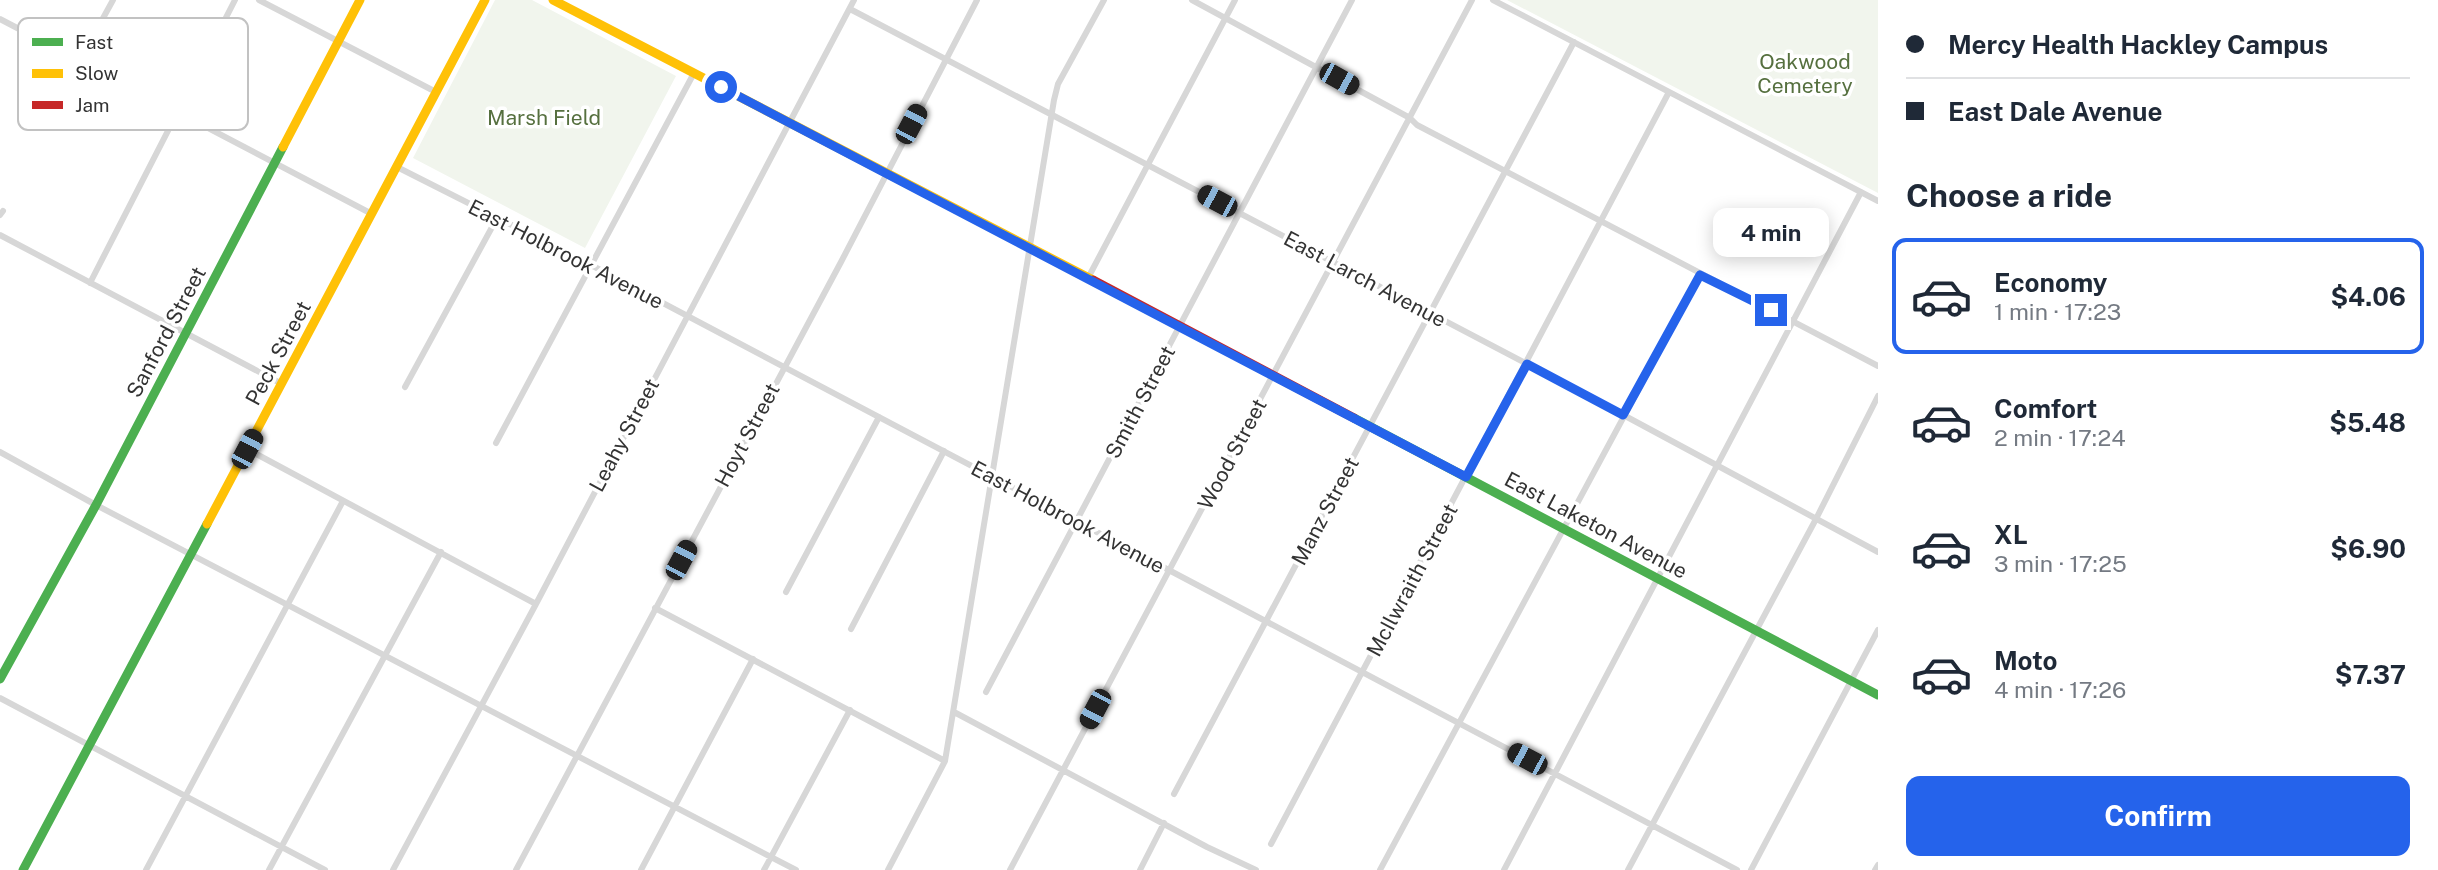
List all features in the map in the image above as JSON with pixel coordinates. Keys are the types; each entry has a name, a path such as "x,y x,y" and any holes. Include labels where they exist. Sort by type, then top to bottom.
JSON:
{"street":[{"path":"103,18 113,0"},
{"path":"225,18 235,0"},
{"path":"259,0 436,92"},
{"name":"Sanford Street","path":"0,679 96,505 360,0"},
{"name":"Peck Street","path":"23,870 485,0"},
{"name":"East Laketon Avenue","path":"553,0 886,171 1878,695"},
{"name":"Leahy Street","path":"393,870 854,0"},
{"name":"Hoyt Street","path":"516,870 976,0"},
{"path":"888,870 946,761 1051,114 1058,84 1104,0"},
{"path":"1192,0 1410,118 1417,125 1878,366"},
{"path":"1088,278 1235,0"},
{"name":"Smith Street","path":"986,692 1352,0"},
{"name":"Wood Street","path":"1010,870 1472,0"},
{"path":"1493,0 1878,201"},
{"name":"East Larch Avenue","path":"850,9 1334,262 1878,552"},
{"path":"0,19 18,28"},
{"name":"Manz Street","path":"1174,794 1574,42"},
{"path":"496,443 694,73"},
{"name":"McIlwraith Street","path":"1271,844 1669,92"},
{"path":"90,283 166,130"},
{"path":"211,130 372,214"},
{"name":"East Holbrook Avenue","path":"397,167 591,265 1737,870"},
{"path":"1504,870 1861,192"},
{"path":"405,387 497,218"},
{"path":"0,235 282,384"},
{"path":"1380,870 1700,275"},
{"path":"1628,870 1816,519 1878,397"},
{"path":"786,592 879,417"},
{"path":"247,449 536,604"},
{"path":"851,629 944,451"},
{"path":"0,452 96,505 796,870"},
{"path":"146,870 289,606 343,500"},
{"path":"269,870 441,552"},
{"path":"655,608 946,761"},
{"path":"1751,870 1878,630"},
{"path":"641,870 753,659"},
{"path":"0,698 325,870"},
{"path":"764,870 850,710"},
{"path":"954,712 1256,870"},
{"path":"1140,870 1164,824"},
{"path":"1875,870 1878,865"}],"green space":[{"name":"Marsh Field","path":"495,0 532,0 676,76 585,248 413,158"},
{"name":"Oakwood Cemetery","path":"1507,0 1878,0 1878,193"}],"traffic: fast":[{"path":"0,679 96,505 283,147"},
{"path":"1354,418 1878,695"},
{"path":"23,870 207,524"}],"traffic: slow":[{"path":"283,147 360,0"},
{"path":"207,524 485,0"},
{"path":"553,0 1093,280"}],"traffic: jam":[{"path":"1093,280 1354,418"}],"route":[{"path":"721,87 886,171 1466,477 1527,364 1623,415 1700,275 1771,310"}]}
